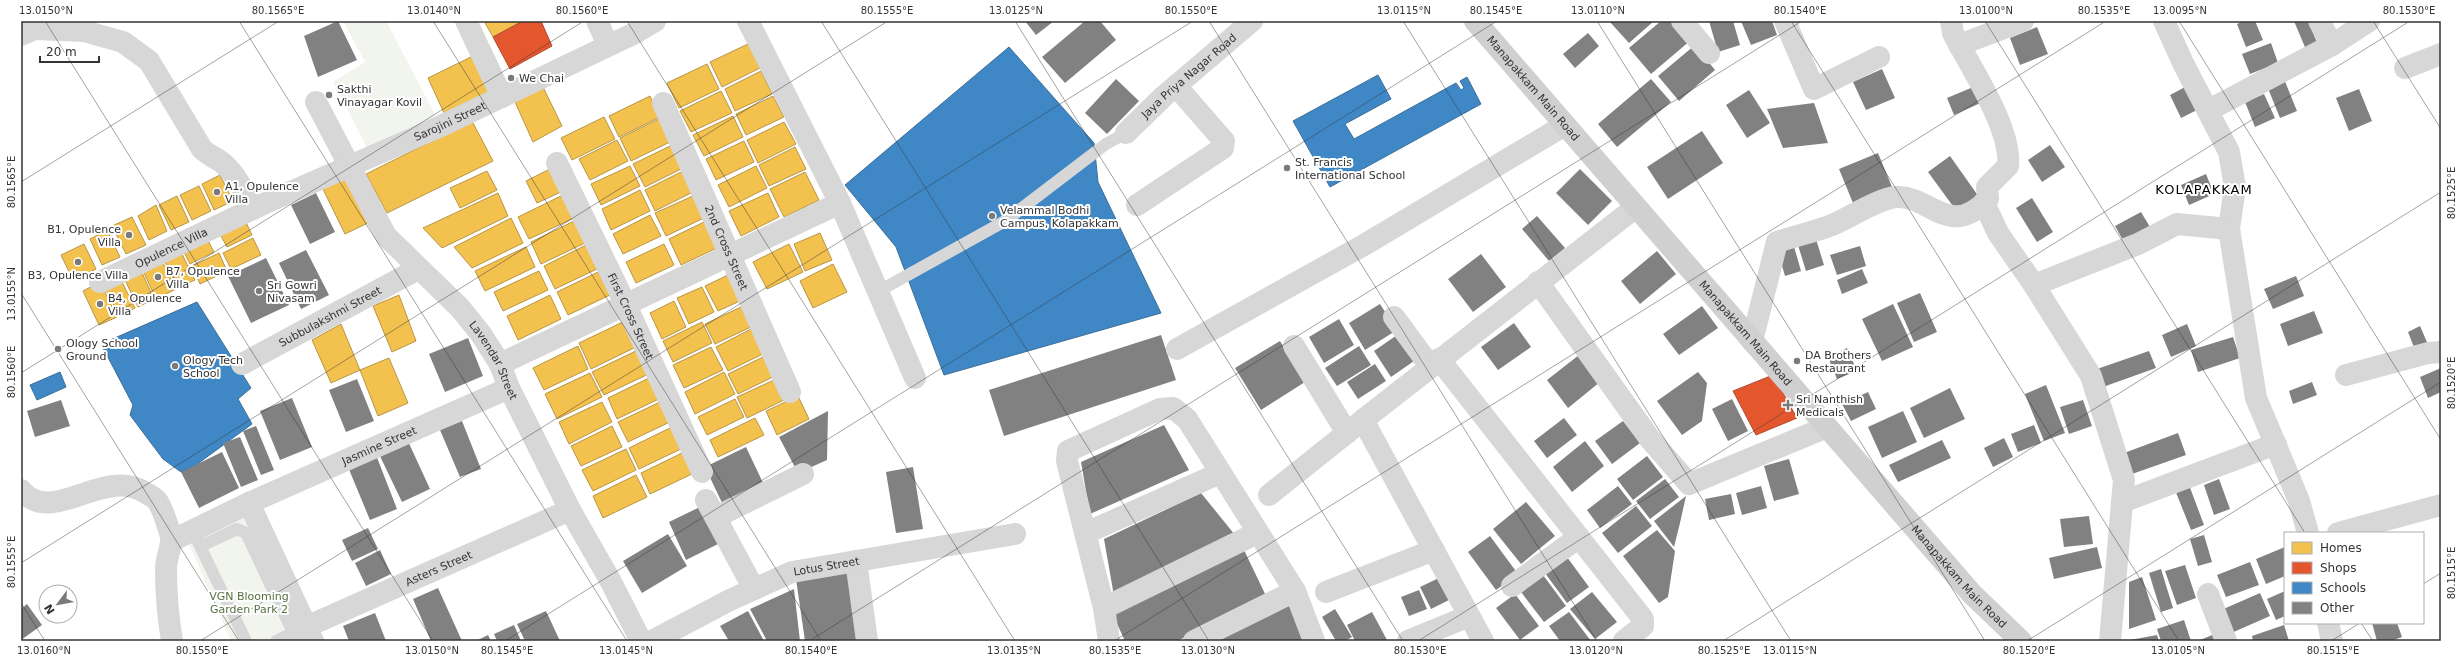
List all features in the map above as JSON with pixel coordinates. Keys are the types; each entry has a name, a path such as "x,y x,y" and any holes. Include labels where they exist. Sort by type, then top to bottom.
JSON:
{"main road":[{"name":"Manapakkam Main Road","path":"1475,21 1972,594 2022,641"}],"street":[{"path":"466,21 502,97"},
{"path":"597,21 608,45"},
{"name":"Sarojini Street","path":"247,211 348,166 400,145 502,97 655,21"},
{"path":"748,21 840,203 915,378"},
{"name":"Jaya Priya Nagar Road","path":"1126,133 1176,86 1252,21"},
{"path":"1682,21 1709,53"},
{"path":"1785,21 1814,89 1879,57"},
{"path":"1752,341 1777,242 1830,225 1887,199 1907,198 1940,214 1958,216 1980,208 1988,199 1987,187 2008,166 2009,155 1997,116 1953,33 1951,21"},
{"path":"1959,45 2024,21"},
{"path":"2164,21 2183,64 2209,110 2229,152 2235,187 2228,229 2256,398 2299,501 2308,532"},
{"path":"2319,21 2332,45"},
{"path":"2209,110 2332,45 2369,21"},
{"path":"28,32 84,31 123,42 136,50 149,61 202,149 210,156 224,164 234,175 247,211"},
{"path":"2405,68 2441,54"},
{"path":"1137,206 1223,148 1224,141 1176,86"},
{"name":"Lavendar Street","path":"316,102 348,166 386,236 418,269 460,308 481,334 500,364 509,388 570,510 610,580 641,641"},
{"name":"2nd Cross Street","path":"662,104 790,392"},
{"path":"1177,349 1364,245 1565,125"},
{"name":"First Cross Street","path":"557,163 626,305 702,472"},
{"path":"500,364 626,305 729,254 840,203"},
{"path":"1984,203 1998,233 2034,285 2091,376 2124,480 2110,641"},
{"path":"1269,496 1434,363 1636,207"},
{"name":"Opulence Villa","path":"100,282 247,211"},
{"path":"2034,285 2138,244 2177,224 2228,229"},
{"name":"Subbulakshmi Street","path":"242,364 418,269"},
{"path":"1538,282 1650,439 1689,484 1827,427"},
{"path":"1394,317 1579,537 1643,619 1643,626 1624,641"},
{"path":"1294,346 1355,427 1434,550 1483,641"},
{"path":"2346,375 2428,353 2441,352"},
{"name":"Jasmine Street","path":"171,540 196,538 249,503 509,388"},
{"path":"1109,641 1104,608 1067,462 1068,451 1160,409 1173,408 1187,419 1257,533 1295,591 1314,641"},
{"path":"2122,502 2276,444"},
{"path":"1086,533 1220,473"},
{"path":"754,589 711,508 803,474"},
{"path":"21,490 34,501 44,503 58,502 109,485 138,488 158,500 171,540 166,566 167,607 172,641"},
{"path":"249,503 302,635"},
{"path":"2342,532 2441,505"},
{"name":"Asters Street","path":"302,635 570,510"},
{"path":"1104,608 1257,533"},
{"name":"Lotus Street","path":"652,641 754,589 792,572 1015,534"},
{"path":"1512,586 1579,537"},
{"path":"1326,592 1434,550"},
{"path":"856,561 868,641"},
{"path":"1194,641 1295,591"},
{"path":"2208,594 2226,641"},
{"path":"1408,641 1469,616"},
{"path":"2328,624 2332,641"}],"lane":[{"path":"879,291 1005,221 1106,144 1126,133"},
{"path":"246,641 196,538 237,529 246,533 302,635 276,641"}],"green space":[{"path":"343,21 386,21 441,126 372,157 333,82 365,62"},
{"name":"VGN Blooming Garden Park 2","path":"245,516 302,641 231,641 187,540"}],"building: Homes":[{"path":"484,21 523,21 493,37"},
{"path":"748,44 760,68 722,87 710,62"},
{"path":"475,55 489,92 444,113 428,78"},
{"path":"707,64 719,89 679,108 667,83"},
{"path":"761,71 772,94 735,111 725,89"},
{"path":"543,87 562,126 533,142 515,102"},
{"path":"721,91 732,113 691,132 680,111"},
{"path":"650,96 660,117 619,137 609,116"},
{"path":"773,96 784,117 746,135 736,114"},
{"path":"733,116 743,137 704,156 693,135"},
{"path":"604,117 615,139 572,160 561,138"},
{"path":"659,119 670,142 631,161 620,138"},
{"path":"472,121 493,161 387,213 366,174"},
{"path":"784,122 796,144 758,163 747,140"},
{"path":"617,140 628,161 590,180 579,159"},
{"path":"744,141 754,162 716,180 706,159"},
{"path":"672,145 683,168 645,187 633,164"},
{"path":"795,147 806,169 769,186 759,165"},
{"path":"630,166 640,186 601,205 591,184"},
{"path":"756,166 767,188 729,207 718,185"},
{"path":"550,169 561,192 537,203 526,181"},
{"path":"685,170 695,191 655,211 645,190"},
{"path":"487,171 497,190 460,208 450,188"},
{"path":"805,172 819,200 784,217 770,189"},
{"path":"346,173 370,222 345,234 321,185"},
{"name":"A1, Opulence Villa","path":"220,175 233,201 214,210 202,184"},
{"path":"199,186 211,211 192,220 180,195"},
{"path":"640,190 650,211 611,230 602,209"},
{"path":"498,193 508,216 442,248 423,228"},
{"path":"768,193 779,217 741,236 729,211"},
{"path":"563,195 574,218 529,239 518,217"},
{"path":"695,195 706,217 666,236 655,213"},
{"path":"177,196 189,222 171,230 159,205"},
{"path":"156,205 167,231 149,240 138,216"},
{"path":"242,214 252,235 227,247 221,236"},
{"path":"650,215 661,236 623,254 613,234"},
{"name":"B1, Opulence Villa","path":"132,217 146,245 126,254 112,226"},
{"path":"511,218 523,243 472,268 454,247"},
{"path":"574,221 585,243 541,264 531,242"},
{"path":"706,221 719,247 681,265 669,239"},
{"path":"107,230 120,257 102,265 90,239"},
{"path":"204,233 214,252 190,264 180,244"},
{"path":"820,233 832,260 805,271 794,244"},
{"path":"253,238 261,255 231,269 223,253"},
{"name":"B3, Opulence Villa","path":"84,244 96,269 73,280 61,255"},
{"path":"664,244 674,265 636,283 626,262"},
{"path":"789,244 803,272 767,289 753,262"},
{"path":"586,245 597,269 555,289 544,266"},
{"path":"178,246 195,280 178,288 161,254"},
{"path":"526,247 535,267 485,291 475,271"},
{"path":"219,253 227,271 200,284 192,266"},
{"name":"B7, Opulence Villa","path":"159,255 176,289 156,299 140,264"},
{"path":"833,264 847,292 813,308 800,281"},
{"path":"139,266 154,299 138,307 122,274"},
{"path":"539,271 548,290 503,311 494,292"},
{"path":"598,272 610,295 568,315 557,292"},
{"path":"118,274 135,308 119,316 102,282"},
{"path":"728,275 740,301 718,311 705,286"},
{"name":"B4, Opulence Villa","path":"100,282 117,317 99,325 83,291"},
{"path":"702,287 714,312 689,324 677,298"},
{"path":"399,295 416,341 392,352 373,306"},
{"path":"550,295 561,319 518,340 507,316"},
{"path":"674,301 686,327 662,339 650,313"},
{"path":"741,307 751,327 715,344 705,324"},
{"path":"627,320 640,345 591,369 579,343"},
{"path":"702,322 712,343 673,362 663,341"},
{"path":"341,324 360,370 331,383 312,340"},
{"path":"751,329 763,354 728,371 716,347"},
{"path":"578,346 588,369 544,390 533,368"},
{"path":"711,347 723,370 684,388 673,365"},
{"path":"642,348 653,372 604,395 592,372"},
{"path":"763,357 773,377 738,394 728,374"},
{"path":"389,358 408,403 378,416 360,370"},
{"path":"724,372 735,394 695,414 685,392"},
{"path":"590,373 602,397 557,419 545,394"},
{"path":"653,376 663,397 617,419 608,398"},
{"path":"774,380 784,400 747,418 737,397"},
{"path":"798,396 809,419 777,435 766,411"},
{"path":"735,399 744,417 707,435 698,417"},
{"path":"664,400 674,420 628,442 618,422"},
{"path":"602,402 612,422 569,444 559,422"},
{"path":"755,418 764,435 718,457 710,440"},
{"path":"612,426 622,447 581,466 571,446"},
{"path":"672,427 683,448 639,469 629,448"},
{"path":"626,449 636,470 593,491 582,470"},
{"path":"684,452 694,473 650,494 641,473"},
{"path":"636,475 647,497 603,518 593,496"}],"building: Shops":[{"path":"523,21 541,21 552,46 510,69 493,37"},
{"path":"1773,375 1797,418 1756,435 1733,391"}],"building: Schools":[{"name":"Velammal Bodhi Campus, Kolapakkam","path":"1009,47 1094,143 1098,182 1161,313 944,375 896,247 845,185"},
{"name":"St. Francis International School","path":"1378,75 1391,99 1345,124 1354,139 1456,83 1461,90 1464,88 1460,81 1467,77 1481,104 1330,187 1293,121"},
{"name":"Ology Tech School","path":"197,302 251,388 238,399 252,424 196,465 181,472 163,459 130,415 133,405 101,344"},
{"path":"60,372 66,387 37,400 30,385"}],"building: Other":[{"path":"338,21 357,60 318,77 304,36"},
{"path":"1025,21 1054,21 1036,35"},
{"path":"1085,21 1100,21 1116,40 1065,83 1042,57"},
{"path":"1609,21 1654,21 1629,43"},
{"path":"1661,21 1676,21 1691,40 1651,74 1629,48"},
{"path":"1709,21 1733,21 1740,45 1718,52"},
{"path":"1741,21 1772,21 1777,35 1751,45"},
{"path":"2244,21 2255,21 2263,40 2246,47 2237,24"},
{"path":"2294,21 2308,21 2319,47 2307,52"},
{"path":"2037,27 2048,54 2020,65 2010,38"},
{"path":"1588,33 1599,46 1575,68 1563,54"},
{"path":"2271,43 2278,63 2250,74 2242,54"},
{"path":"1695,45 1715,70 1679,101 1658,76"},
{"path":"1882,69 1895,98 1866,110 1853,82"},
{"path":"1116,79 1139,101 1107,134 1085,113"},
{"path":"1651,79 1671,102 1617,147 1598,124"},
{"path":"2284,79 2297,111 2280,118 2267,86"},
{"path":"1978,85 1985,101 1954,115 1947,98"},
{"path":"2189,85 2201,108 2181,118 2170,95"},
{"path":"2359,89 2372,121 2349,131 2336,98"},
{"path":"1749,90 1770,123 1747,138 1726,105"},
{"path":"2264,94 2275,118 2255,127 2245,102"},
{"path":"1814,103 1828,143 1783,148 1767,109"},
{"path":"1702,131 1723,163 1668,199 1647,167"},
{"path":"2050,145 2065,167 2042,182 2028,160"},
{"path":"1878,153 1892,187 1853,203 1839,169"},
{"path":"1950,156 1979,197 1958,213 1928,172"},
{"path":"1580,169 1612,201 1588,225 1556,193"},
{"path":"2206,174 2214,194 2189,205 2181,185"},
{"path":"316,193 335,232 310,244 291,205"},
{"path":"2032,198 2053,232 2037,242 2016,208"},
{"path":"2141,212 2150,227 2124,242 2115,226"},
{"path":"1537,216 1565,248 1549,261 1522,229"},
{"path":"1815,236 1824,265 1806,271 1797,242"},
{"path":"1793,243 1801,271 1785,276 1777,248"},
{"path":"1860,246 1866,266 1837,275 1830,255"},
{"path":"306,250 329,295 301,309 279,263"},
{"path":"1657,251 1676,274 1640,304 1621,281"},
{"path":"1481,254 1506,287 1473,312 1448,279"},
{"name":"Sri Gowri Nivasam","path":"266,258 289,305 251,323 228,276"},
{"path":"1862,269 1868,283 1842,294 1837,280"},
{"path":"2296,276 2304,296 2273,309 2264,289"},
{"path":"1920,293 1937,332 1914,342 1897,303"},
{"path":"1380,304 1397,330 1365,350 1349,323"},
{"path":"1893,304 1913,347 1882,361 1862,319"},
{"path":"1702,306 1718,328 1679,355 1663,334"},
{"path":"2314,311 2323,333 2288,346 2280,324"},
{"path":"1339,319 1354,345 1324,363 1309,337"},
{"path":"1514,323 1531,347 1498,370 1481,347"},
{"path":"2187,324 2196,346 2171,357 2162,335"},
{"path":"2420,326 2430,349 2417,355 2408,332"},
{"path":"1161,335 1176,380 1004,436 989,390"},
{"path":"1397,335 1414,361 1391,377 1374,351"},
{"path":"2233,337 2240,358 2198,372 2191,350"},
{"path":"468,338 483,376 445,392 429,354"},
{"path":"1280,341 1305,382 1261,410 1235,368"},
{"path":"1359,346 1371,365 1337,386 1325,368"},
{"path":"1847,348 1857,371 1837,379 1828,357"},
{"path":"2149,351 2156,368 2103,387 2097,369"},
{"path":"1579,355 1600,382 1568,408 1547,380"},
{"path":"1375,364 1386,381 1358,399 1347,382"},
{"path":"2441,368 2441,392 2428,398 2420,377"},
{"path":"1698,372 1707,383 1702,421 1682,435 1657,401"},
{"path":"357,379 374,421 346,432 329,390"},
{"path":"2312,382 2317,395 2293,404 2289,391"},
{"path":"2046,385 2065,433 2044,441 2025,394"},
{"path":"1950,388 1965,419 1924,438 1910,408"},
{"path":"1868,392 1876,409 1851,421 1842,404"},
{"path":"292,398 312,447 280,460 260,411"},
{"path":"1732,399 1748,431 1728,441 1712,409"},
{"path":"61,400 70,426 35,437 27,411"},
{"path":"2083,400 2092,426 2069,434 2060,407"},
{"path":"828,411 827,460 798,473 779,437"},
{"path":"1903,411 1917,442 1882,458 1868,427"},
{"path":"1564,418 1577,435 1547,458 1534,441"},
{"path":"462,421 481,469 460,477 440,430"},
{"path":"1623,421 1640,443 1612,464 1595,441"},
{"path":"1164,425 1189,470 1090,514 1081,462"},
{"path":"2034,425 2041,443 2018,452 2011,434"},
{"path":"256,426 274,470 261,475 243,431"},
{"path":"2178,433 2186,455 2132,474 2124,453"},
{"path":"240,437 258,480 241,487 223,443"},
{"path":"2004,438 2013,457 1993,467 1984,448"},
{"path":"407,439 430,489 402,502 378,452"},
{"path":"1942,440 1951,458 1898,482 1889,465"},
{"path":"1585,441 1604,466 1572,492 1553,467"},
{"path":"746,447 765,487 724,507 705,467"},
{"path":"222,452 239,488 199,508 181,472"},
{"path":"376,455 397,509 370,520 348,467"},
{"path":"1647,456 1663,477 1633,500 1617,479"},
{"path":"1789,459 1799,494 1774,501 1764,466"},
{"path":"913,467 923,529 896,533 886,472"},
{"path":"1665,479 1679,497 1650,519 1636,501"},
{"path":"2219,479 2230,509 2214,515 2204,485"},
{"path":"2189,485 2204,525 2191,530 2175,490"},
{"path":"1618,486 1632,504 1600,528 1587,510"},
{"path":"1761,486 1767,508 1742,515 1736,493"},
{"path":"1201,493 1235,535 1114,596 1104,539"},
{"path":"1731,494 1735,514 1709,520 1705,499"},
{"path":"1686,496 1680,523 1674,547 1654,521"},
{"path":"1526,502 1555,536 1521,564 1493,529"},
{"path":"704,505 722,542 686,560 669,522"},
{"path":"1636,506 1652,526 1618,553 1602,533"},
{"path":"2089,516 2093,544 2064,547 2060,519"},
{"path":"368,528 378,549 352,561 342,540"},
{"path":"1657,530 1675,551 1668,597 1659,603 1623,556"},
{"path":"668,534 687,566 642,593 623,561"},
{"path":"2204,535 2212,562 2198,566 2190,539"},
{"path":"1490,536 1518,574 1496,590 1468,552"},
{"path":"2097,547 2102,568 2054,579 2049,558"},
{"path":"2284,547 2284,576 2266,584 2256,559"},
{"path":"380,550 391,574 366,586 355,563"},
{"path":"1244,550 1267,598 1177,641 1125,641 1112,613"},
{"path":"1564,553 1589,587 1567,603 1542,569"},
{"path":"2250,562 2259,585 2226,597 2217,575"},
{"path":"2185,565 2196,598 2177,605 2165,571"},
{"path":"2161,569 2173,608 2161,612 2149,573"},
{"path":"849,571 859,641 805,641 796,579"},
{"path":"1543,575 1566,606 1544,622 1521,592"},
{"path":"1443,576 1453,598 1431,609 1420,587"},
{"path":"2142,577 2156,620 2129,629 2129,582"},
{"path":"438,588 462,641 431,641 413,599"},
{"path":"794,589 800,641 767,641 750,609"},
{"path":"1419,590 1427,609 1409,616 1401,597"},
{"path":"2284,591 2284,616 2276,620 2267,599"},
{"path":"1592,592 1617,622 1595,639 1570,609"},
{"path":"2260,593 2270,616 2229,634 2219,611"},
{"path":"1515,594 1539,626 1520,640 1496,608"},
{"path":"1290,602 1310,641 1213,641"},
{"path":"27,604 38,619 38,624 42,625 21,640 21,609"},
{"path":"1335,609 1352,637 1345,641 1336,641 1322,617"},
{"path":"546,611 560,641 525,641 517,624"},
{"path":"748,611 764,641 729,641 720,626"},
{"path":"1372,612 1387,640 1355,641 1347,625"},
{"path":"1569,612 1591,641 1560,641 1549,626"},
{"path":"375,613 386,641 349,641 343,626"},
{"path":"2184,620 2191,641 2161,641 2157,629"},
{"path":"2372,624 2397,624 2402,637 2391,641 2377,641"},
{"path":"514,625 521,641 497,641 494,634"},
{"path":"2284,625 2289,641 2253,641 2252,636"},
{"path":"2219,632 2222,641 2198,641"},
{"path":"488,635 491,641 476,641"},
{"path":"2157,635 2159,641 2130,640"}],"place":[{"name":"We Chai","path":"511,78"},
{"name":"Sakthi Vinayagar Kovil","path":"329,95"},
{"name":"St. Francis International School","path":"1287,168"},
{"name":"A1, Opulence Villa","path":"217,192"},
{"name":"Velammal Bodhi Campus, Kolapakkam","path":"992,216"},
{"name":"B1, Opulence Villa","path":"129,235"},
{"name":"B3, Opulence Villa","path":"78,262"},
{"name":"B7, Opulence Villa","path":"158,277"},
{"name":"Sri Gowri Nivasam","path":"259,291"},
{"name":"B4, Opulence Villa","path":"100,304"},
{"name":"Ology School Ground","path":"58,349"},
{"name":"DA Brothers Restaurant","path":"1797,361"},
{"name":"Ology Tech School","path":"175,366"},
{"name":"Sri Nanthish Medicals","path":"1788,405"}],"district":[{"name":"KOLAPAKKAM","path":"2204,189"}]}
